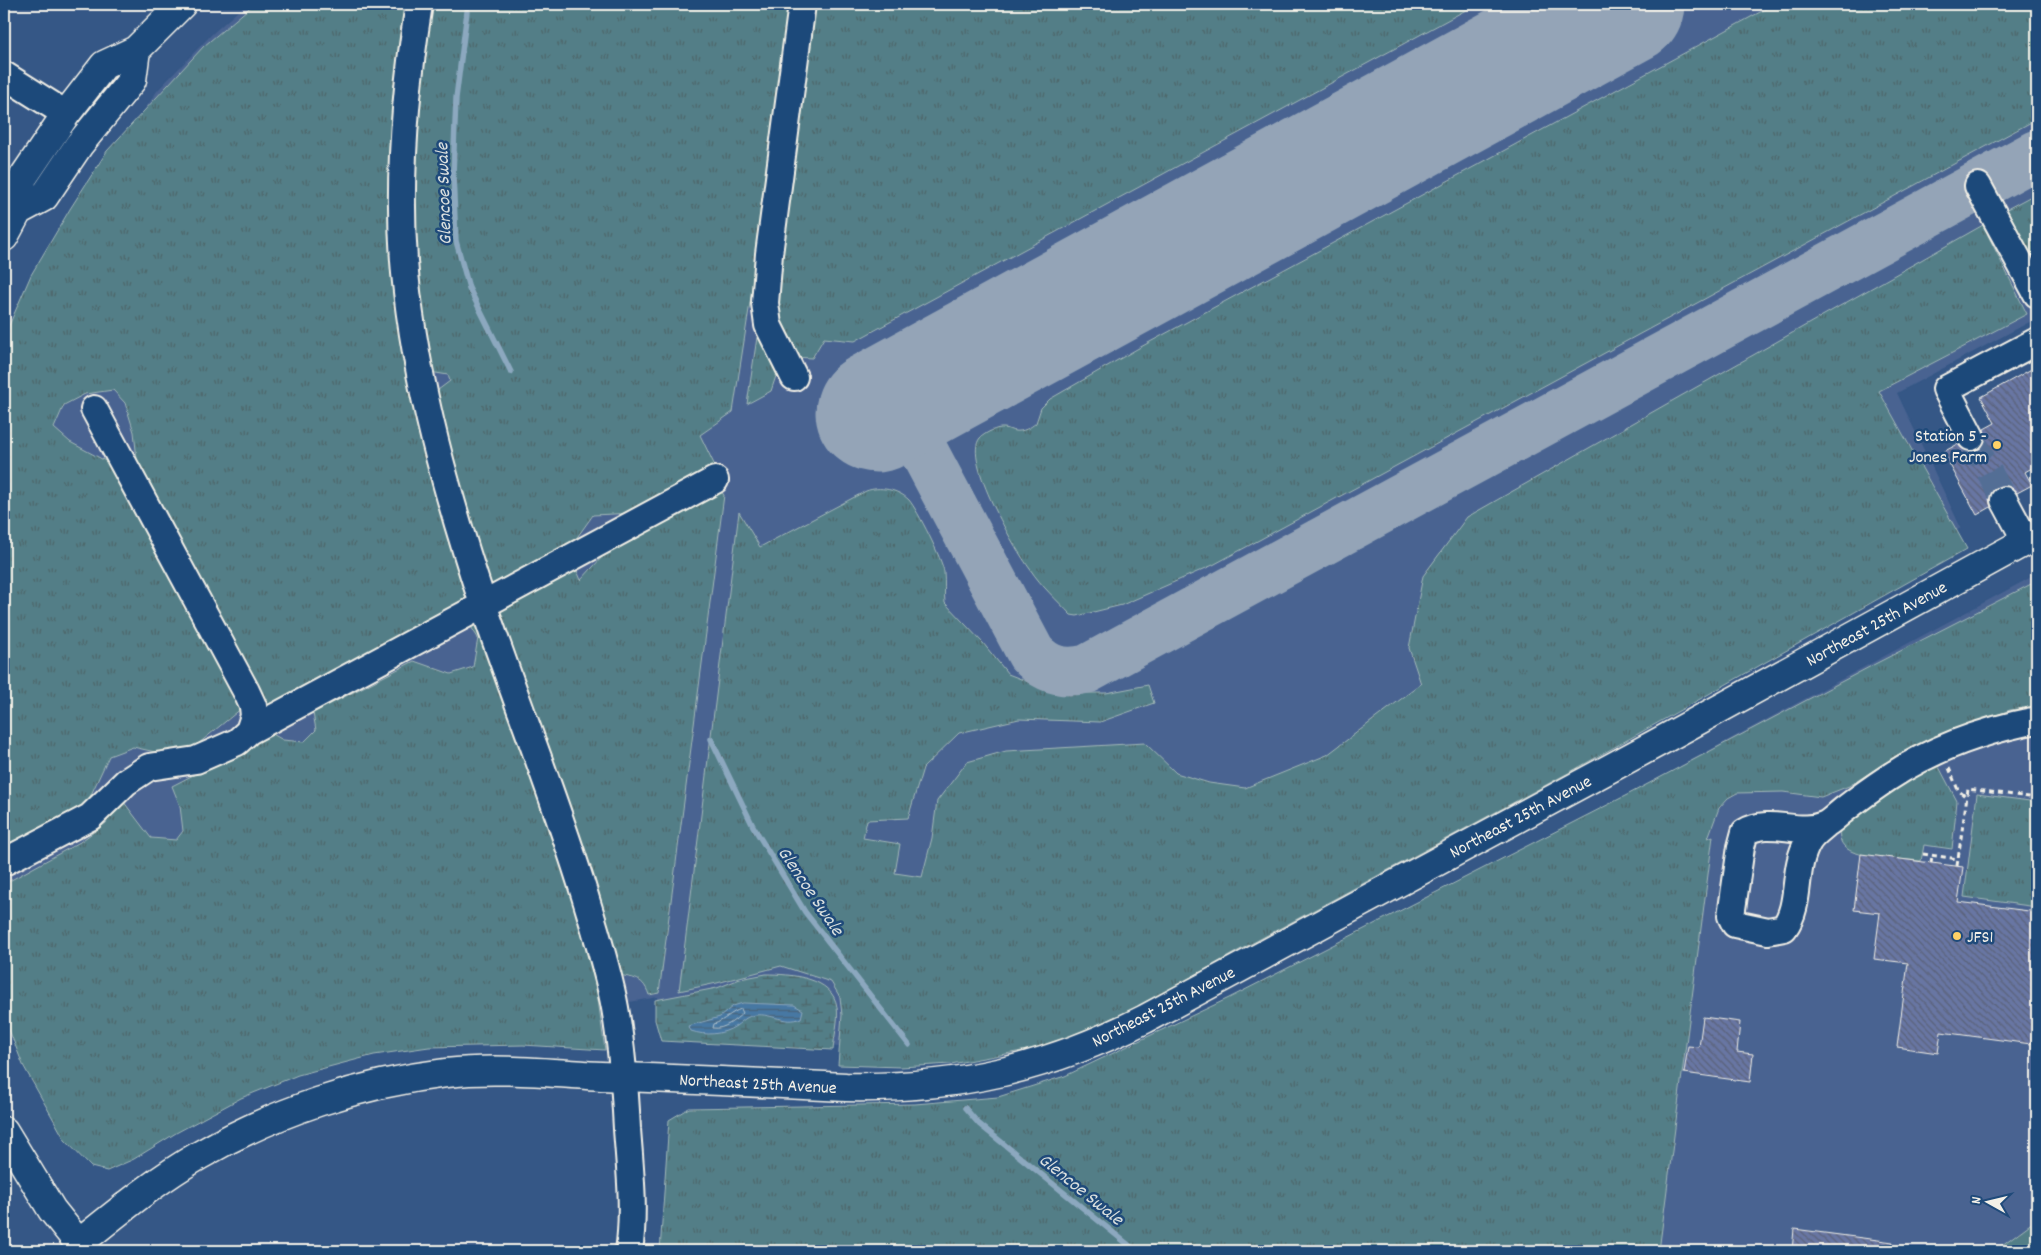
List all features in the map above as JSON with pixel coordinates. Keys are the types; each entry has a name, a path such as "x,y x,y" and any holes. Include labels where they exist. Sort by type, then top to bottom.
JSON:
{"main road":[{"path":"4,236 18,211 22,179 66,114 104,65 136,50 182,4"},
{"path":"18,211 44,198 79,146 132,80 136,50"},
{"name":"Northeast 25th Avenue","path":"81,1248 155,1184 199,1155 270,1120 341,1096 391,1083 449,1073 516,1072 846,1087 920,1086 997,1074 1049,1059 1098,1041 1145,1019 1649,748 2032,538"},
{"path":"4,1131 43,1196 81,1248"}],"street":[{"path":"419,4 404,130 402,194 405,272 415,346 428,414 448,491 483,604 565,830 604,961 614,1007 624,1077 633,1208 629,1251"},
{"path":"794,377 768,325 765,303 769,254 802,4"},
{"path":"4,75 66,114"},
{"path":"1978,186 2037,294"},
{"path":"1971,437 1946,389 2037,341"},
{"path":"94,410 246,691 253,706 254,716 249,731"},
{"path":"4,862 90,817 126,782 149,767 196,760 237,742 249,731 715,480"},
{"path":"2004,500 2032,538"},
{"path":"1825,825 1810,829 1771,824 1755,826 1745,832 1731,916 1735,924 1768,930 1784,928 1791,918 1798,864 1809,840 1866,793 1896,773 1941,750 1986,732 2037,720"}],"path":[{"path":"1941,750 1958,790 1967,797"},
{"path":"1957,866 1968,788 2037,798"},
{"path":"1923,854 1958,859"},
{"path":"1931,863 1932,855"}],"shaded area":[{"path":"246,4 2037,4 2037,318 1897,393 1961,528 1839,593 840,1047 665,1039 658,1019 658,997 573,1012 4,990 4,365 115,156 157,91 212,34"},
{"path":"2037,574 2037,1251 1611,1251 1680,766"}],"green space":[{"path":"254,4 407,4 406,355 564,861 596,985 605,1050 523,1045 429,1047 374,1055 298,1075 241,1098 176,1133 134,1159 107,1171 91,1167 65,1140 23,1065 4,1017 4,884 80,842 106,823 120,797 151,838 176,840 183,831 180,806 172,786 244,749 269,732 283,740 304,742 316,730 313,713 414,661 451,674 473,667 478,638 467,620 270,708 138,468 134,432 125,403 113,390 85,394 64,405 54,428 70,442 113,465 242,708 193,748 164,754 133,747 109,756 83,812 4,853 4,337 31,275 107,151 204,46"},
{"path":"426,4 788,4 756,264 733,412 700,435 716,468 634,513 593,515 568,550 581,580 614,544 720,490 724,495 659,993 649,995 646,988 639,981 615,973 489,593 434,409 438,390 450,381 448,375 430,372 412,261 415,104"},
{"path":"816,4 1477,4 855,341 824,338 812,358 792,357 770,287"},
{"path":"1775,4 2037,4 2037,119 1213,565 1122,605 1077,616 1071,615 1034,575 1013,543 984,483 978,465 976,449 982,436 998,428 1018,431 1029,428 1036,423 1041,408 1050,399 1137,349"},
{"path":"2037,193 2037,276 2006,215 2007,209"},
{"path":"1983,225 2027,314 1879,391 1967,549 1572,771 1236,952 1144,1004 1049,1046 951,1064 901,1067 838,1065 842,1015 840,997 831,982 781,966 679,991 739,512 760,547 866,491 882,489 899,493 905,496 913,505 943,566 945,603 983,643 1008,674 1057,693 1106,693 1148,685 1154,703 1100,722 1019,719 959,733 923,768 908,818 867,820 863,838 900,844 895,873 922,877 932,838 937,801 967,762 1006,751 1145,743 1176,773 1209,783 1245,788 1327,755 1421,684 1409,648 1423,576 1467,517"},
{"path":"759,324 763,342 777,373 771,391 747,404"},
{"path":"2037,581 2037,706 2010,710 1950,732 1901,753 1849,786 1821,797 1783,792 1737,793 1728,798 1719,808 1708,838 1713,836 1659,1251 660,1251 669,1120 689,1108 915,1104 998,1097 1065,1076 1229,998 1627,795"},
{"path":"1938,765 1957,801 1952,849 1924,845 1921,861 1868,856 1853,852 1844,846 1840,837 1840,830 1879,798"},
{"path":"1977,794 2037,802 2037,907 1964,897"},
{"path":"766,974 809,979 828,989 834,997 837,1007 833,1050 661,1041 655,1020 655,1000 717,988 740,979"},
{"path":"2037,1219 2037,1251 1994,1251"}],"water":[{"path":"743,1003 794,1005 803,1010 801,1018 795,1020 784,1020 762,1015 753,1016 731,1029 714,1034 702,1034 691,1031 688,1026 720,1017 733,1006"}],"building":[{"name":"Station 5 - Jones Farm","path":"2037,366 2037,465 2025,472 2032,485 2017,493 2005,485 1997,487 1991,493 1989,499 1991,507 1977,515 1943,452 1958,444 1970,452 1978,450 1986,438 1984,429 1995,423 1981,397"},
{"name":"JFS1","path":"1861,854 1963,867 1958,902 2037,912 2037,998 2031,1044 1941,1032 1938,1053 1897,1047 1908,963 1874,959 1880,913 1854,910"},
{"path":"1703,1017 1740,1022 1737,1052 1753,1054 1750,1082 1684,1073 1688,1046 1699,1047"},
{"path":"1794,1229 1893,1242 1892,1251 1792,1251"}],"waterway":[{"name":"Glencoe Swale","path":"468,4 456,98 453,175 456,241 469,288 511,372"},
{"name":"Glencoe Swale","path":"711,739 753,826 805,912 909,1045"},
{"name":"Glencoe Swale","path":"965,1108 979,1124 1136,1251"}],"taxiway":[{"path":"897,401 1031,653 1043,664 1057,670 1087,669 2037,154"}],"runway":[{"path":"876,412 1624,4"}],"tunnel":[{"path":"1971,437 2004,500"}],"place":[{"name":"Station 5 - Jones Farm","path":"1997,445"},
{"name":"JFS1","path":"1957,936"}]}
